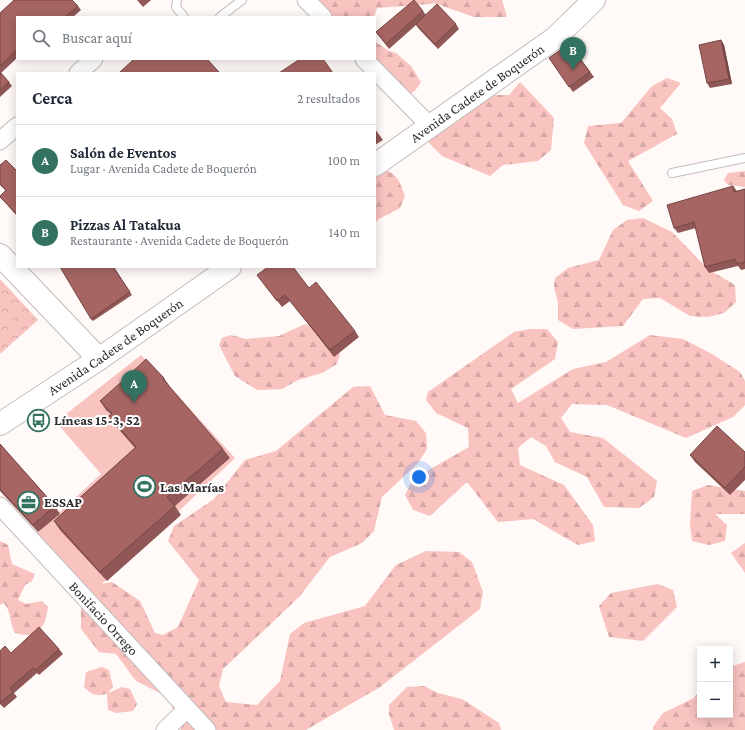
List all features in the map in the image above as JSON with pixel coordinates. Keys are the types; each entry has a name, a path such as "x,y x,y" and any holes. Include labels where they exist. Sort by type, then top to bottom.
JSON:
{"main road":[{"name":"Avenida Cadete de Boquerón","path":"376,164 554,38 594,0"},
{"path":"0,255 99,360"},
{"name":"Avenida Cadete de Boquerón","path":"0,424 99,360 229,268"}],"street":[{"path":"306,0 322,16"},
{"path":"79,72 93,60"},
{"path":"365,60 430,126"},
{"path":"0,141 16,127"},
{"name":"Bonifacio Orrego","path":"0,506 207,730"},
{"path":"165,730 187,709"}],"lane":[{"path":"177,0 176,7 183,16"},
{"path":"221,16 242,0"},
{"path":"672,173 745,158"}],"green space":[{"path":"305,0 502,0 507,17 474,17 434,3 377,8 374,16 323,16"},
{"path":"376,41 389,51 396,53 411,66 421,82 415,91 408,94 376,60"},
{"path":"667,78 681,83 660,108 672,119 677,134 628,161 653,201 639,211 623,205 584,143 588,126 621,123 652,86"},
{"path":"520,82 554,118 551,150 538,161 503,165 490,176 442,156 429,143 425,126 465,95 509,95"},
{"path":"386,170 394,175 405,196 400,208 376,222 376,172"},
{"path":"745,171 745,187 728,185 724,180 728,173"},
{"path":"643,218 672,232 708,269 735,285 736,302 724,313 708,317 690,316 660,298 643,299 623,326 573,329 558,320 558,303 554,287 555,278 568,268 599,260 613,230 627,220"},
{"path":"0,279 38,320 0,354"},
{"path":"305,324 320,330 338,348 340,355 337,364 322,373 298,380 282,389 257,390 235,376 219,345 222,338 231,335 246,339 279,336"},
{"path":"530,329 547,329 558,342 555,359 511,389 518,403 573,369 606,362 650,335 683,339 712,354 740,372 745,381 745,405 733,417 686,438 607,405 572,404 561,418 570,432 603,438 657,481 654,497 639,508 604,507 587,477 555,462 546,446 531,437 518,448 520,465 564,485 593,525 595,541 578,545 533,519 498,522 467,482 430,516 413,510 405,495 413,479 469,447 468,428 436,413 426,400 428,392 514,332"},
{"name":"Las Marías","path":"141,355 235,458 91,594 36,534 101,474 56,422"},
{"path":"370,386 385,415 416,421 426,433 427,449 418,463 382,497 374,531 362,543 330,557 299,597 223,669 219,686 226,702 257,705 280,681 290,634 304,623 365,606 396,565 426,551 459,552 472,562 483,592 480,609 380,687 306,730 181,730 168,697 136,681 116,654 99,652 81,629 81,596 95,585 112,582 140,601 155,633 163,635 178,627 199,580 168,541 174,526 214,499 245,460 276,451 353,387"},
{"path":"708,485 745,491 745,514 715,514 727,525 725,541 709,545 692,541 690,524 692,491"},
{"path":"0,541 8,545 12,564 35,574 32,581 25,585 18,600 26,604 42,601 48,607 42,627 40,630 30,635 15,633 7,607 4,603 0,605"},
{"path":"745,543 745,573 731,553"},
{"path":"658,584 673,590 677,607 643,641 609,637 599,606 611,593"},
{"path":"745,662 745,730 653,730 653,727 663,713 694,698 697,694 697,718 733,718 733,666"},
{"path":"102,667 109,670 113,687 108,693 122,687 130,689 137,704 133,711 116,713 108,710 107,694 94,694 89,692 84,687 86,672"},
{"path":"424,686 438,693 462,699 499,723 501,730 394,730 389,714 389,705 407,687"}],"building":[{"path":"14,0 72,0 78,6 66,16 16,16 16,51 0,66 0,13"},
{"path":"414,0 423,11 386,44 376,32"},
{"path":"437,4 456,24 435,44 416,24"},
{"path":"721,40 729,79 707,83 699,45"},
{"path":"569,44 590,72 569,87 549,58"},
{"path":"133,60 208,60 219,72 120,72"},
{"path":"298,60 324,60 332,72 280,72"},
{"path":"0,72 9,82 0,90"},
{"path":"6,160 16,170 16,213 0,197 6,190 0,184 0,165"},
{"path":"733,186 734,192 745,189 745,262 737,264 735,259 705,267 694,222 674,228 667,205"},
{"path":"61,268 114,268 130,292 91,319"},
{"path":"267,268 294,268 309,288 316,282 355,331 330,350 285,295 277,301 257,275"},
{"name":"Las Marías","path":"146,359 164,378 163,379 223,449 167,497 175,506 100,572 54,521 136,447 109,416 112,413 100,401"},
{"path":"717,426 745,452 745,467 725,488 690,455"},
{"name":"ESSAP","path":"0,444 55,506 33,525 0,489"},
{"path":"39,627 59,649 36,670 33,668 10,688 13,692 0,703 0,651 5,646 11,653"}],"place":[{"name":"Pizzas Al Tatakua","path":"573,70"},
{"name":"Salón de Eventos","path":"134,403"},
{"name":"Líneas 15-3, 52","path":"38,420"},
{"name":"Las Marías","path":"145,487"},
{"name":"ESSAP","path":"29,502"}]}
